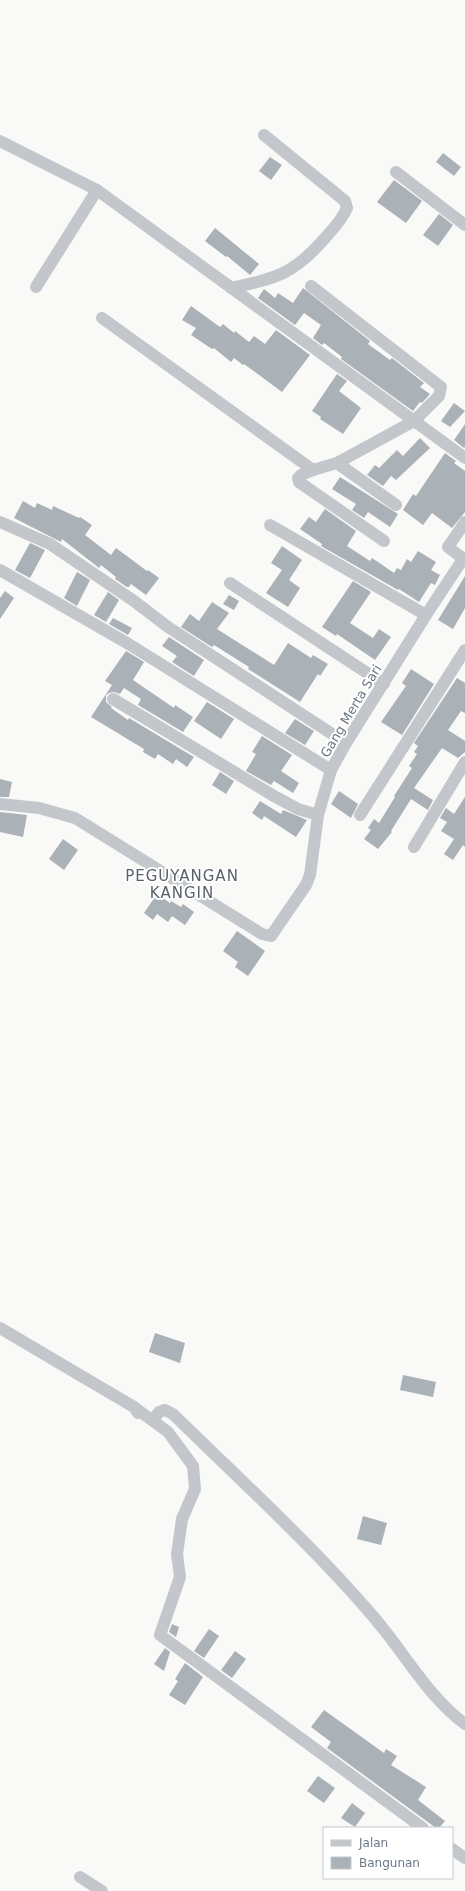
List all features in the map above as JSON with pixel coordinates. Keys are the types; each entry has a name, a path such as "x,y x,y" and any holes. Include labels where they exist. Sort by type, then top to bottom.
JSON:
{"street":[{"path":"231,288 269,280 291,270 317,248 337,225 347,208 345,201 264,135"},
{"path":"0,141 97,190 465,458"},
{"path":"396,172 465,226"},
{"path":"36,287 97,190"},
{"path":"311,286 438,384 441,391 414,421 337,463 313,470 301,475 298,478 299,482 384,541"},
{"path":"102,318 313,470"},
{"path":"337,463 396,506"},
{"path":"0,522 50,544 134,601 168,627 346,742"},
{"path":"464,559 448,547 465,522"},
{"path":"270,525 426,614"},
{"name":"Gang Merta Sari","path":"0,804 39,808 74,818 262,934 271,936 306,885 310,875 318,815 331,770 346,742 384,684 426,614 464,559"},
{"path":"0,570 127,643 331,770"},
{"path":"230,583 384,684"},
{"path":"360,815 465,650"},
{"path":"113,700 274,796 298,809 318,815"},
{"path":"414,847 465,762"},
{"path":"0,1328 153,1420 168,1432 193,1466 195,1490 182,1519 177,1554 180,1578 160,1635 422,1827"},
{"path":"153,1420 159,1412 165,1410 173,1414 340,1580 393,1640 431,1693 448,1711 465,1724"},
{"path":"453,1850 465,1858"},
{"path":"80,1877 102,1891"}],"building":[{"path":"443,153 461,167 454,176 436,162"},
{"path":"270,157 282,165 271,180 259,171"},
{"path":"394,180 422,201 406,223 377,202"},
{"path":"439,214 453,225 438,246 423,235"},
{"path":"215,228 259,264 250,275 227,256 226,257 205,241"},
{"path":"303,288 370,341 368,344 390,360 392,358 424,383 420,387 430,394 422,403 420,402 413,411 341,359 342,357 324,343 322,345 313,338 321,325 304,313 295,325 258,298 264,289 275,298 278,293 293,303"},
{"path":"191,306 220,327 223,324 249,342 254,336 265,344 276,330 310,355 282,392 244,364 243,365 234,358 231,362 214,348 212,349 191,335 196,328 182,320"},
{"path":"337,374 347,381 339,391 361,408 343,434 320,419 321,417 312,411"},
{"path":"454,403 465,411 450,427 441,421"},
{"path":"465,424 465,447 464,448 454,440"},
{"path":"420,438 430,448 396,480 391,476 383,486 367,475 375,465 379,468 397,450 403,456"},
{"path":"445,453 456,461 454,463 465,471 465,512 452,528 432,513 423,525 403,510 413,494 416,496"},
{"path":"340,477 398,514 390,527 368,512 364,518 352,510 356,504 332,489"},
{"path":"23,501 35,508 37,503 52,510 53,506 79,518 80,517 92,525 85,535 111,555 116,548 159,578 146,595 131,584 127,587 115,579 116,577 101,565 99,568 62,539 61,542 14,518"},
{"path":"325,509 356,531 347,546 370,561 372,558 394,573 397,568 401,570 407,559 411,562 418,551 436,562 431,570 440,575 435,585 431,583 419,602 399,589 398,590 321,546 322,544 300,529 309,517 316,522"},
{"path":"30,543 45,550 30,578 15,570"},
{"path":"282,546 302,560 289,580 300,588 288,607 266,593 282,570 271,563"},
{"path":"77,572 90,580 77,606 64,598"},
{"path":"465,576 465,608 453,629 438,620"},
{"path":"353,581 371,592 350,623 373,638 379,629 391,637 375,660 337,634 336,636 322,627"},
{"path":"5,591 14,598 0,619 0,598"},
{"path":"108,592 119,600 106,622 94,615"},
{"path":"229,595 239,601 234,610 223,604"},
{"path":"212,602 229,613 217,629 274,665 288,643 311,658 313,655 328,664 320,676 318,674 300,702 248,669 249,667 214,645 212,647 181,627 190,614 199,621"},
{"path":"113,618 132,628 128,635 109,624"},
{"path":"169,637 204,660 194,676 172,662 177,656 162,646"},
{"path":"126,651 144,662 133,680 174,708 175,705 193,717 183,732 138,705 141,699 124,688 120,694 114,692 106,695 106,702 112,707 111,708 128,720 129,718 194,757 187,767 176,759 173,764 158,754 155,759 143,752 144,749 91,717 112,685 105,681"},
{"path":"411,669 434,684 402,735 381,722 406,686 402,683"},
{"path":"457,678 465,683 465,713 461,711 448,730 465,741 465,752 458,758 442,748 414,788 433,800 428,810 411,799 391,831 392,832 378,849 364,839 371,830 368,828 374,819 379,823 395,797 394,796 412,768 409,766 417,754 414,752 418,746 414,743"},
{"path":"207,702 234,719 221,739 194,721"},
{"path":"295,719 314,731 305,745 285,733"},
{"path":"262,736 292,755 281,771 299,783 293,793 274,781 271,785 246,771 256,754 252,752"},
{"path":"220,772 234,781 226,794 212,785"},
{"path":"0,779 12,782 9,797 0,797"},
{"path":"339,791 358,804 351,818 331,804"},
{"path":"465,797 465,847 463,845 453,860 444,854 454,839 441,831 447,822 440,818 446,808 454,814"},
{"path":"260,801 281,814 283,810 307,820 296,837 264,816 262,820 252,813"},
{"path":"0,812 27,815 23,837 0,832"},
{"path":"63,839 78,850 64,870 49,859"},
{"path":"157,894 170,903 171,901 181,907 183,904 194,912 185,925 172,916 168,922 157,914 153,920 144,913"},
{"path":"237,931 265,951 248,976 235,967 238,962 223,951"},
{"path":"155,1333 185,1343 180,1363 149,1352"},
{"path":"403,1375 436,1382 433,1397 400,1390"},
{"path":"363,1516 387,1523 381,1545 357,1539"},
{"path":"172,1624 179,1627 176,1637 169,1632"},
{"path":"209,1629 219,1636 204,1658 194,1651"},
{"path":"165,1648 170,1652 164,1671 154,1664"},
{"path":"235,1651 246,1659 232,1678 221,1670"},
{"path":"185,1663 203,1677 185,1705 169,1695 178,1681 175,1679"},
{"path":"324,1710 384,1753 386,1749 397,1756 391,1765 426,1787 418,1800 445,1821 440,1827 435,1827 327,1748 331,1742 311,1727"},
{"path":"318,1776 335,1788 324,1803 307,1791"},
{"path":"352,1803 365,1813 355,1827 341,1818"}],"district":[{"name":"PEGUYANGAN KANGIN","path":"182,884"}]}
